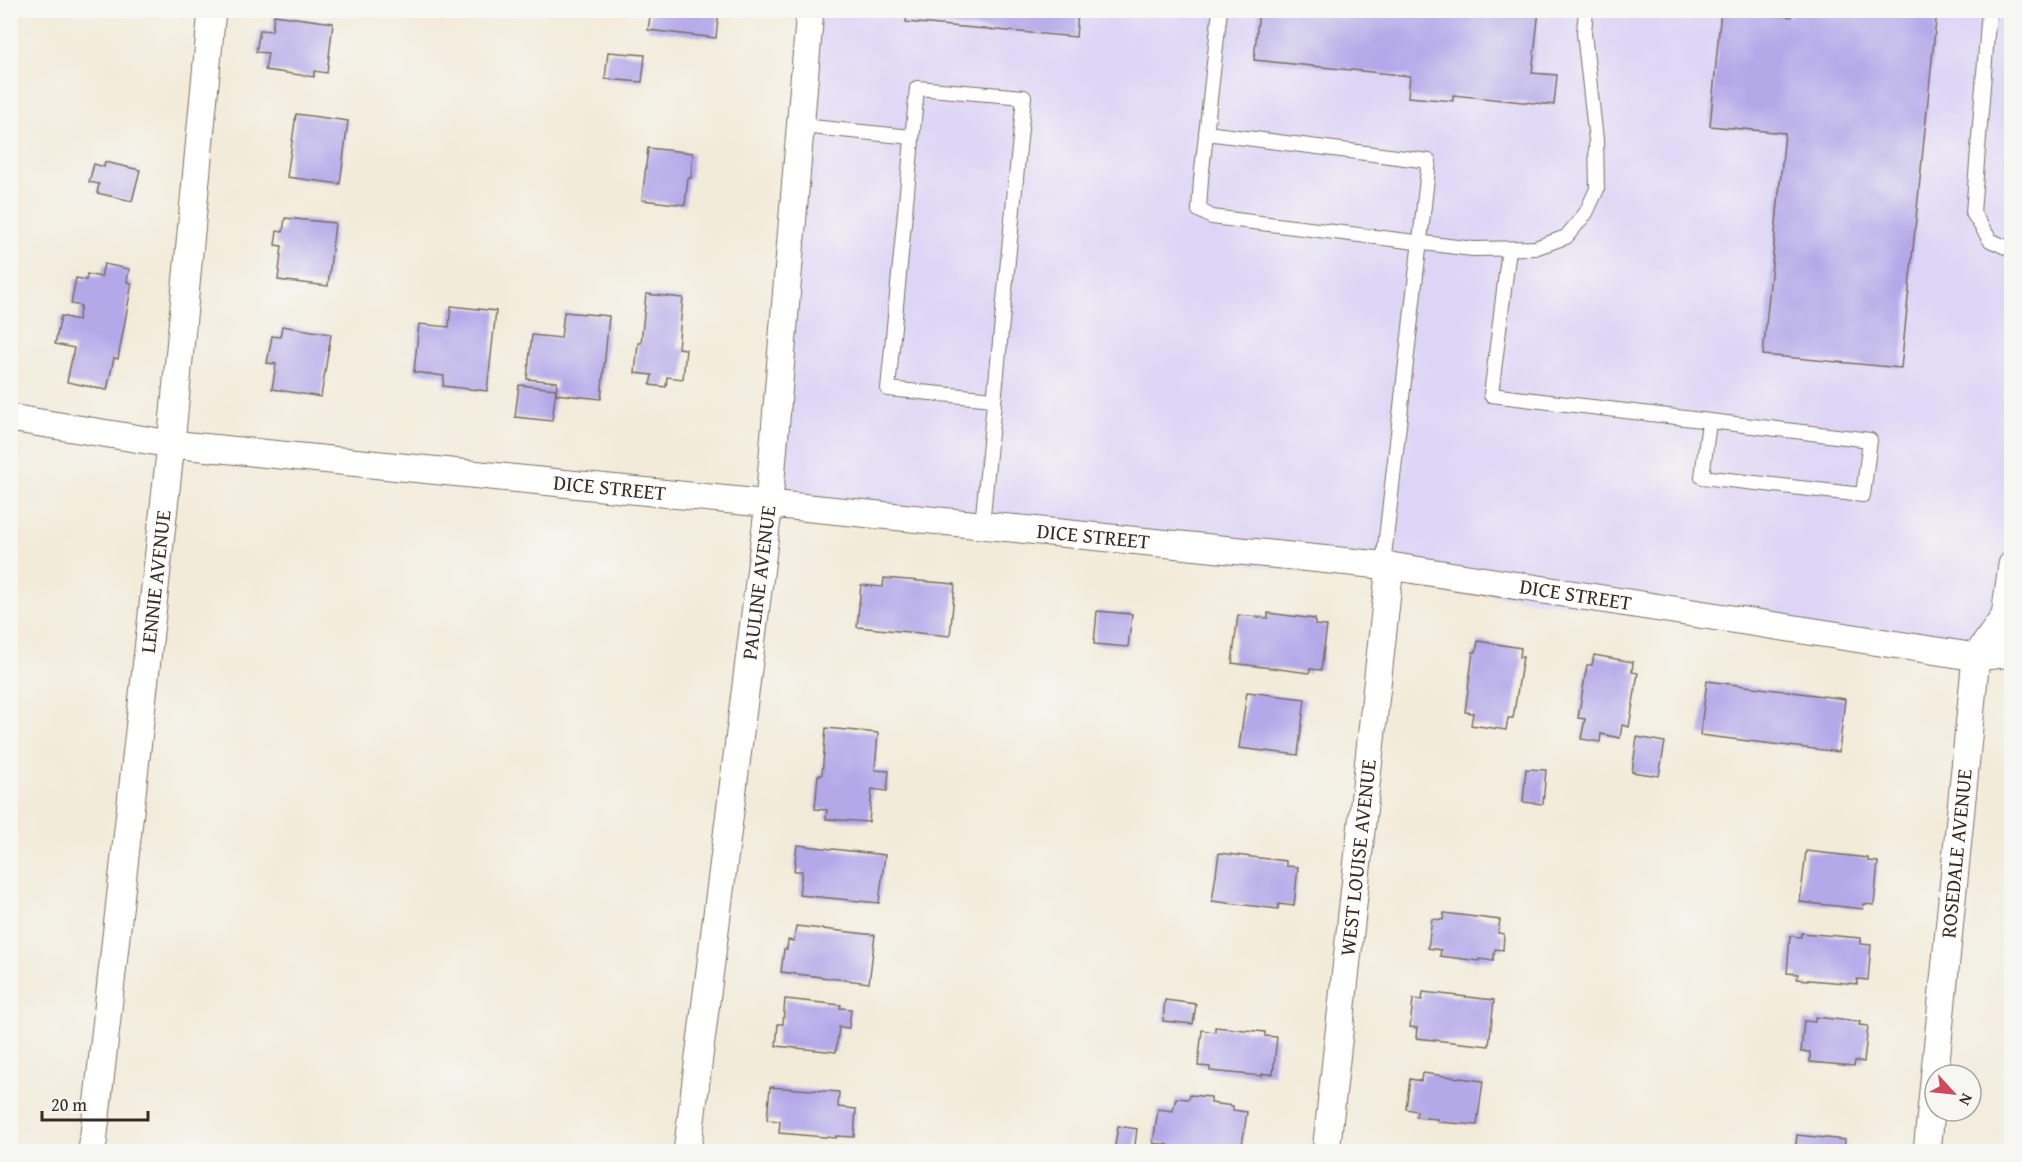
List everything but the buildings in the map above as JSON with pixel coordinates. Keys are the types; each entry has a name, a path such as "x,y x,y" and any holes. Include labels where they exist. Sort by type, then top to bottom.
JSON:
{"street":[{"name":"LENNIE AVENUE","path":"92,1152 171,444 212,10"},
{"name":"PAULINE AVENUE","path":"687,1152 769,503 810,10"},
{"name":"DICE STREET","path":"10,418 171,444 1387,566 1976,657 2012,653"},
{"name":"ROSEDALE AVENUE","path":"1927,1152 1976,657 2005,616 2012,565"},
{"name":"WEST LOUISE AVENUE","path":"1326,1152 1387,566"}],"lane":[{"path":"1220,10 1199,210 1212,217 1473,249 1535,248 1566,237 1586,213 1597,189 1596,140 1584,33 1586,10"},
{"path":"1989,10 1972,213 1990,240 2012,250"},
{"path":"982,525 1024,98 917,88 888,389 994,399"},
{"path":"801,126 912,137"},
{"path":"1206,133 1429,161 1387,566"},
{"path":"1509,249 1491,396 1870,440 1863,495 1702,477 1709,422"}],"shaded area":[{"path":"810,11 2011,11 2011,653 1976,657 769,503"}]}
